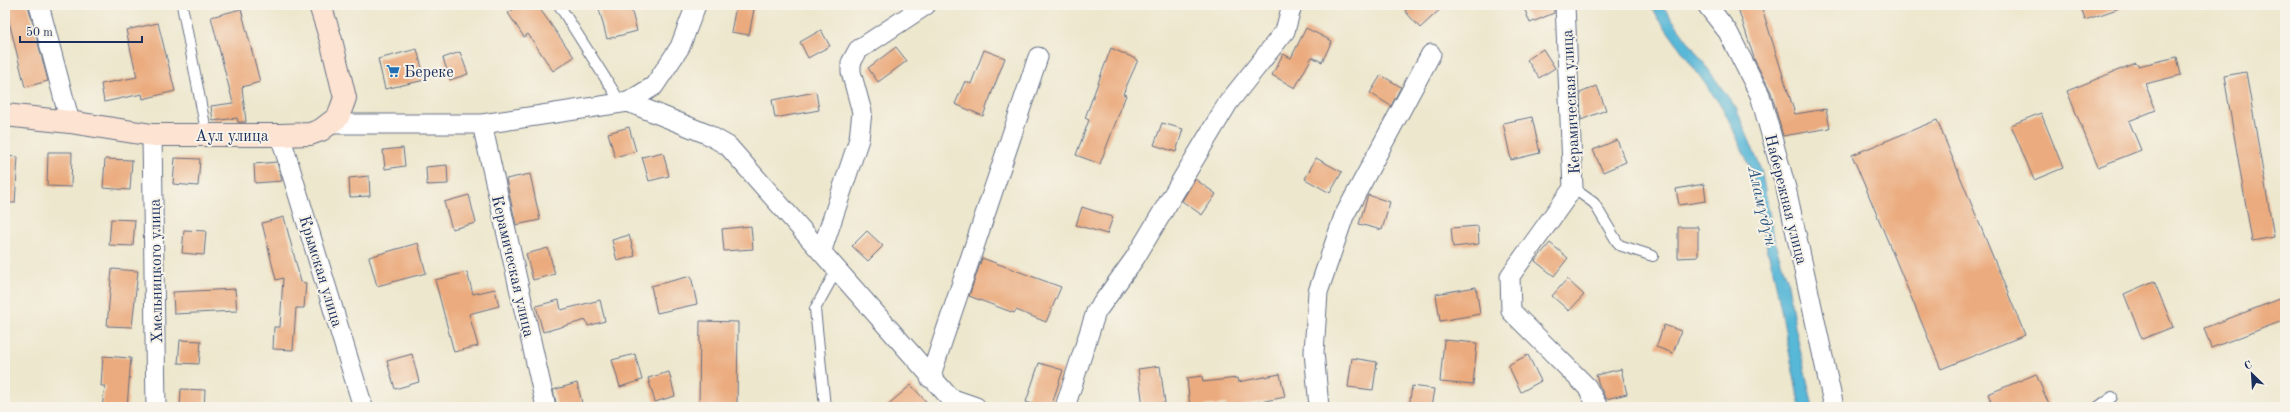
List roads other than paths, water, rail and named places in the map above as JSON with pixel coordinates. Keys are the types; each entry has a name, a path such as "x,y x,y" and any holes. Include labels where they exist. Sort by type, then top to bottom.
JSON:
{"main road":[{"path":"320,5 331,40 345,98 338,117 331,124"},
{"name":"Аул улица","path":"5,115 70,122 152,135 207,136 310,134 331,124"}],"street":[{"path":"39,5 70,122"},
{"path":"331,124 482,124 625,103 654,86 680,47 696,5"},
{"path":"822,250 859,139 862,112 851,63 858,50 926,5"},
{"path":"1064,407 1096,312 1135,258 1228,103 1285,31 1292,5"},
{"name":"Керамическая улица","path":"1565,5 1573,188 1510,276 1511,311 1587,386 1598,407"},
{"name":"Набережная улица","path":"1707,5 1728,32 1760,96 1786,188 1834,407"},
{"path":"1319,407 1314,352 1318,292 1344,216 1431,54"},
{"path":"930,378 1038,57"},
{"path":"625,103 707,134 728,146 822,250 836,271 930,378 954,402 976,407"},
{"name":"Керамическая улица","path":"482,124 546,407"},
{"name":"Хмельницкого улица","path":"152,135 156,407"},
{"name":"Крымская улица","path":"280,135 363,407"}],"lane":[{"path":"182,5 207,136"},
{"path":"559,5 625,103"},
{"path":"1573,188 1594,202 1619,245 1653,256"},
{"path":"825,407 815,309 836,271"},
{"path":"2098,407 2112,397"}],"water":[{"name":"Аламүдүн","path":"1649,5 1662,5 1736,108 1761,169 1775,244 1787,279 1795,327 1813,407 1800,407 1774,274 1762,229 1753,173 1724,110"}],"place":[{"name":"Береке","path":"393,71"}]}
